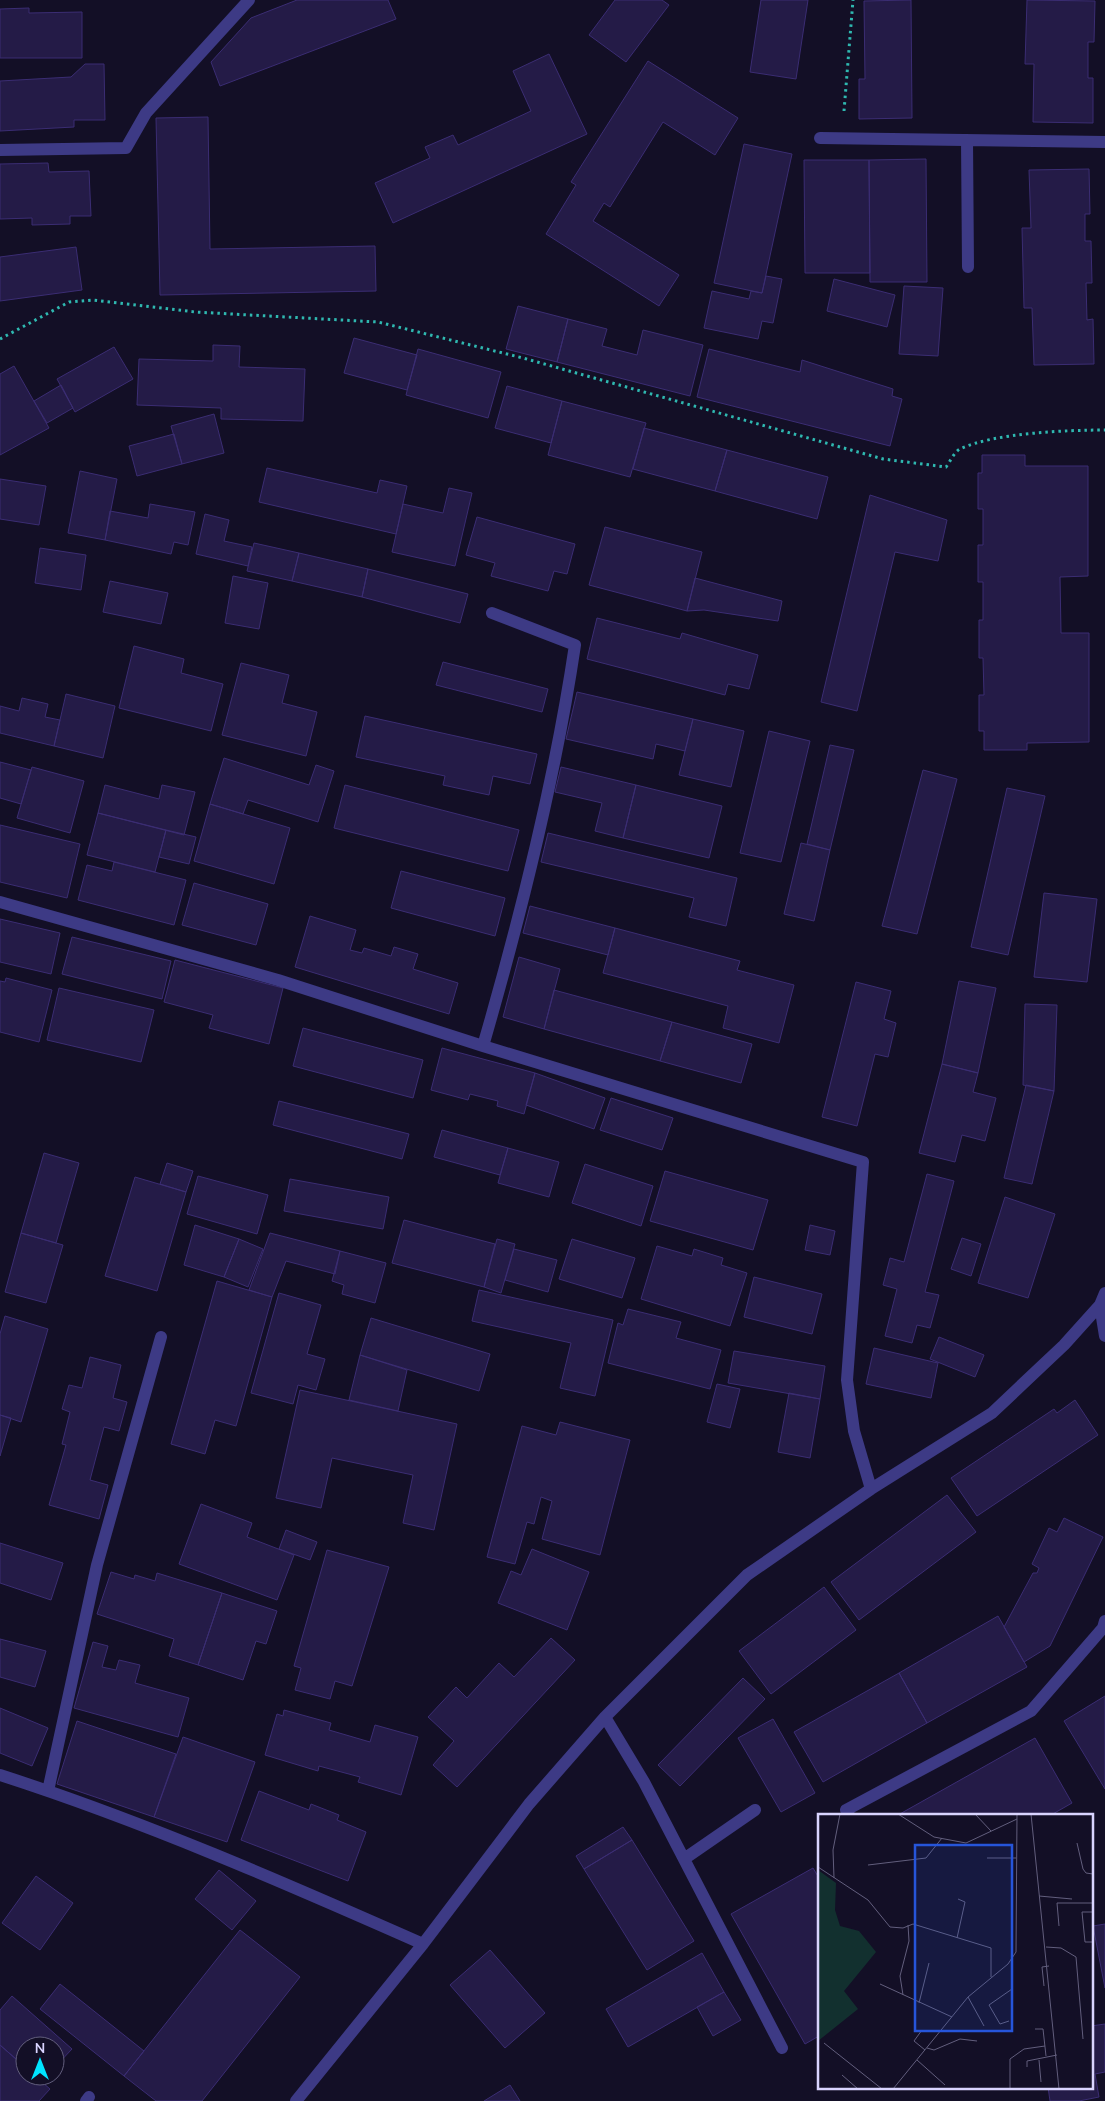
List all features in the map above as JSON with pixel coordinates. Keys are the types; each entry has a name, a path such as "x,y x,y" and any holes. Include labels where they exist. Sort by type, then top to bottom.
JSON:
{"street":[{"path":"0,150 126,148 146,113 249,0"},
{"path":"820,138 1105,142"},
{"path":"967,140 968,267"},
{"path":"482,1046 511,948 565,710 575,645 492,613"},
{"path":"0,902 278,980 482,1046 863,1162 847,1380 854,1431 871,1490"},
{"path":"296,2101 423,1944 529,1804 605,1717 747,1575 871,1490 992,1413 1064,1345 1102,1299"},
{"path":"1102,1299 1105,1336"},
{"path":"48,1791 98,1565 161,1337"},
{"path":"848,1814 846,1810 1031,1711 1103,1628 1105,1621"},
{"path":"605,1717 644,1782 782,2048"},
{"path":"0,1775 48,1791 290,1885 423,1944"},
{"path":"684,1859 755,1810"}],"path":[{"path":"842,138 853,0"},
{"path":"0,339 69,302 93,300 195,312 378,322 523,358 883,460 946,467 958,450 987,439 1076,430 1105,430"}],"building":[{"path":"297,0 388,0 396,19 220,86 211,62 251,18"},
{"path":"615,0 662,0 669,5 626,62 589,35"},
{"path":"761,0 808,0 796,79 750,72"},
{"path":"911,0 912,118 859,119 859,79 865,79 864,1"},
{"path":"1027,0 1095,1 1094,42 1088,42 1088,78 1093,78 1093,123 1033,122 1034,64 1025,64"},
{"path":"29,8 29,13 82,12 82,58 0,58 0,9"},
{"path":"549,54 587,134 393,223 375,183 430,158 425,147 453,135 458,145 531,111 513,71"},
{"path":"648,61 738,118 715,155 663,122 610,207 604,203 593,221 679,275 659,306 546,234 576,185 571,182"},
{"path":"85,64 104,64 105,120 74,120 74,127 0,131 0,81 71,77"},
{"path":"208,117 210,249 375,246 376,291 160,295 156,118"},
{"path":"744,144 792,154 762,293 714,283"},
{"path":"926,159 927,282 870,282 869,160"},
{"path":"804,160 869,160 870,273 805,273"},
{"path":"48,163 49,172 89,171 91,216 70,216 70,224 32,225 32,218 0,219 0,164"},
{"path":"1089,169 1090,214 1085,214 1085,241 1091,241 1092,283 1086,283 1087,320 1093,319 1094,364 1034,365 1032,308 1024,308 1022,228 1031,228 1029,170"},
{"path":"76,247 82,290 0,301 0,257"},
{"path":"766,276 782,279 773,323 762,321 758,339 704,328 712,291 749,299 751,291 762,293"},
{"path":"834,279 895,295 887,327 827,311"},
{"path":"904,286 943,288 938,356 899,354"},
{"path":"518,306 568,319 557,362 506,349"},
{"path":"568,319 607,329 602,346 637,355 643,330 703,345 690,396 557,362"},
{"path":"354,338 417,355 407,390 344,373"},
{"path":"213,345 240,346 239,367 305,369 303,421 221,419 221,408 137,405 139,359 213,361"},
{"path":"114,347 133,379 75,412 57,379"},
{"path":"418,349 501,372 488,418 406,395"},
{"path":"709,349 800,372 802,360 893,389 892,396 902,399 890,446 697,397"},
{"path":"14,366 49,428 0,455 0,374"},
{"path":"61,385 73,408 47,423 34,401"},
{"path":"507,386 562,401 551,443 495,428"},
{"path":"562,401 646,423 630,477 548,455"},
{"path":"214,414 224,453 182,464 171,426"},
{"path":"644,428 727,450 715,491 633,469"},
{"path":"174,434 182,464 137,476 129,446"},
{"path":"727,450 828,477 817,519 715,491"},
{"path":"982,455 1025,455 1025,466 1088,466 1088,576 1060,577 1061,633 1089,633 1089,742 1027,743 1027,750 984,750 984,731 979,731 979,695 984,695 983,658 979,658 979,620 983,620 983,582 978,582 978,545 983,545 983,509 978,509 978,473 982,473"},
{"path":"267,468 377,493 380,480 407,486 396,534 259,502"},
{"path":"80,471 117,479 105,540 68,533"},
{"path":"0,479 46,486 39,525 0,519"},
{"path":"449,488 472,493 455,566 392,552 403,504 443,513"},
{"path":"870,495 947,520 938,561 895,552 857,711 821,702"},
{"path":"150,504 195,512 188,545 174,542 171,554 105,540 110,511 148,518"},
{"path":"205,514 229,520 224,541 252,547 248,566 196,554"},
{"path":"477,517 575,544 567,574 554,571 548,591 491,576 495,563 466,555"},
{"path":"605,527 702,552 687,611 589,585"},
{"path":"254,543 299,553 292,581 247,571"},
{"path":"40,548 86,555 81,590 35,583"},
{"path":"299,553 368,569 362,597 292,581"},
{"path":"368,569 468,594 460,623 362,597"},
{"path":"233,576 268,583 259,629 225,623"},
{"path":"695,578 782,601 778,621 704,610 687,611"},
{"path":"110,581 168,593 161,624 103,612"},
{"path":"597,618 680,639 682,633 758,655 749,689 728,684 725,695 587,659"},
{"path":"134,646 184,659 181,673 223,684 211,731 119,708"},
{"path":"443,662 548,689 542,712 436,685"},
{"path":"241,663 289,675 282,703 317,712 306,756 222,735"},
{"path":"577,692 693,719 685,751 656,744 653,759 566,739"},
{"path":"66,694 115,706 103,758 54,746"},
{"path":"22,698 48,704 45,717 60,720 54,746 0,733 0,706 19,711"},
{"path":"365,716 537,754 530,784 493,776 489,795 443,785 445,776 356,757"},
{"path":"693,719 744,731 731,787 679,775"},
{"path":"769,731 810,741 781,862 740,853"},
{"path":"830,745 854,750 830,850 807,844"},
{"path":"224,758 309,785 316,765 334,771 318,822 248,800 243,814 210,804"},
{"path":"0,762 31,770 21,804 0,798"},
{"path":"32,767 84,781 70,833 17,818"},
{"path":"561,767 636,785 623,838 595,831 602,803 555,792"},
{"path":"923,770 957,779 917,934 882,926"},
{"path":"105,785 159,799 162,785 195,792 184,835 98,813"},
{"path":"345,785 519,830 508,871 334,828"},
{"path":"636,785 722,806 709,858 623,838"},
{"path":"1007,788 1045,796 1008,955 971,947"},
{"path":"210,804 290,828 274,884 194,861"},
{"path":"98,813 166,830 155,872 87,855"},
{"path":"0,825 80,844 67,898 0,882"},
{"path":"166,830 196,837 189,864 159,857"},
{"path":"548,833 737,878 726,926 689,917 694,898 541,862"},
{"path":"801,843 830,850 814,921 784,914"},
{"path":"114,862 186,880 174,925 78,900 87,865 112,871"},
{"path":"401,871 505,898 495,936 391,908"},
{"path":"194,883 268,904 256,945 182,925"},
{"path":"1044,893 1097,899 1087,982 1034,977"},
{"path":"530,906 615,928 608,955 523,933"},
{"path":"310,916 356,930 350,950 362,953 364,948 391,956 394,947 418,954 413,969 458,983 449,1014 295,967"},
{"path":"0,919 60,933 51,974 0,962"},
{"path":"615,928 740,961 737,970 794,985 779,1043 723,1028 728,1006 603,973"},
{"path":"72,937 171,961 162,999 62,974"},
{"path":"519,957 560,969 544,1029 503,1017"},
{"path":"175,960 283,988 269,1044 209,1028 213,1015 164,1002"},
{"path":"6,978 52,990 39,1042 0,1032 0,981 5,982"},
{"path":"959,981 996,988 978,1073 942,1064"},
{"path":"856,982 891,991 884,1019 896,1023 888,1057 875,1054 857,1126 822,1117"},
{"path":"59,988 154,1010 141,1062 47,1040"},
{"path":"554,990 672,1022 660,1061 544,1029"},
{"path":"1025,1004 1057,1005 1054,1091 1023,1085"},
{"path":"672,1022 752,1044 741,1083 660,1061"},
{"path":"303,1028 423,1060 413,1098 293,1066"},
{"path":"442,1048 535,1073 524,1114 497,1106 498,1101 470,1094 468,1100 431,1090"},
{"path":"942,1064 978,1073 973,1092 996,1098 985,1141 962,1135 955,1162 919,1153"},
{"path":"535,1073 605,1098 594,1129 526,1105"},
{"path":"1026,1085 1054,1091 1032,1184 1004,1178"},
{"path":"611,1098 673,1118 662,1150 600,1130"},
{"path":"279,1101 409,1134 402,1159 273,1125"},
{"path":"442,1130 508,1148 500,1175 434,1157"},
{"path":"508,1148 559,1162 549,1197 498,1183"},
{"path":"44,1153 79,1163 56,1243 21,1233"},
{"path":"167,1163 193,1171 186,1192 160,1184"},
{"path":"585,1164 653,1186 641,1226 572,1203"},
{"path":"665,1171 768,1200 753,1250 650,1221"},
{"path":"927,1174 954,1181 925,1292 939,1295 930,1328 917,1325 912,1343 885,1336 897,1289 883,1285 890,1258 904,1262"},
{"path":"198,1176 268,1195 257,1234 187,1214"},
{"path":"135,1177 186,1192 157,1291 105,1276"},
{"path":"290,1179 389,1197 383,1229 284,1211"},
{"path":"1005,1197 1055,1214 1028,1298 978,1283"},
{"path":"404,1220 495,1244 484,1287 392,1263"},
{"path":"195,1225 239,1239 224,1277 184,1265"},
{"path":"810,1225 835,1231 830,1255 805,1250"},
{"path":"21,1233 63,1245 46,1303 5,1292"},
{"path":"270,1233 340,1251 335,1274 286,1261 272,1297 249,1290"},
{"path":"962,1238 981,1244 971,1276 951,1269"},
{"path":"239,1239 263,1249 248,1287 224,1277"},
{"path":"497,1239 515,1244 501,1293 484,1287"},
{"path":"572,1239 635,1258 622,1298 559,1279"},
{"path":"657,1246 692,1256 694,1249 723,1258 721,1265 747,1273 730,1326 641,1299"},
{"path":"514,1249 557,1260 548,1292 505,1280"},
{"path":"340,1251 386,1263 375,1303 342,1294 344,1285 332,1281"},
{"path":"754,1277 822,1294 812,1334 744,1317"},
{"path":"217,1281 272,1297 236,1426 215,1420 205,1454 171,1444"},
{"path":"479,1290 613,1320 595,1396 560,1388 571,1343 472,1321"},
{"path":"279,1293 321,1305 307,1354 325,1359 316,1390 298,1385 293,1404 251,1393"},
{"path":"628,1309 681,1322 676,1338 721,1350 710,1389 608,1363 618,1323 623,1325"},
{"path":"5,1316 48,1329 21,1422 0,1415 0,1334"},
{"path":"371,1318 490,1354 479,1391 360,1355"},
{"path":"939,1337 984,1355 975,1377 930,1359"},
{"path":"874,1348 938,1363 931,1398 866,1384"},
{"path":"734,1351 825,1366 820,1399 728,1383"},
{"path":"360,1355 407,1370 398,1411 349,1400"},
{"path":"90,1357 121,1365 113,1398 127,1402 119,1431 104,1427 90,1480 108,1485 99,1519 49,1505 66,1445 62,1444 70,1412 62,1409 69,1385 82,1388"},
{"path":"717,1384 740,1389 730,1428 707,1422"},
{"path":"300,1390 457,1424 434,1530 403,1523 413,1475 332,1458 321,1508 276,1498"},
{"path":"789,1393 820,1399 810,1458 778,1452"},
{"path":"1075,1400 1098,1435 977,1516 951,1478 1054,1409 1057,1413"},
{"path":"0,1415 11,1418 0,1456"},
{"path":"560,1422 630,1440 600,1555 542,1539 552,1501 541,1497 534,1524 527,1522 515,1564 487,1557 522,1426 556,1435"},
{"path":"947,1495 976,1532 859,1620 831,1582"},
{"path":"201,1504 252,1523 247,1537 294,1555 277,1600 179,1564"},
{"path":"1064,1518 1103,1537 1050,1646 1024,1662 1004,1627 1033,1573 1037,1573 1039,1568 1032,1564 1049,1528 1057,1532"},
{"path":"286,1530 317,1542 310,1560 279,1549"},
{"path":"0,1543 63,1563 51,1600 0,1583"},
{"path":"532,1549 589,1572 567,1630 498,1603 511,1571 521,1575"},
{"path":"327,1550 389,1567 352,1686 335,1681 330,1699 295,1690 301,1668 294,1666"},
{"path":"111,1572 134,1579 135,1575 155,1581 157,1573 222,1593 198,1665 169,1656 174,1639 97,1614"},
{"path":"824,1587 856,1630 771,1694 739,1651"},
{"path":"222,1593 277,1611 266,1644 256,1641 243,1680 198,1665"},
{"path":"998,1616 1027,1667 927,1723 899,1673"},
{"path":"551,1638 575,1660 457,1787 433,1765 454,1741 428,1717 456,1687 467,1698 499,1663 514,1677"},
{"path":"0,1639 46,1651 35,1687 0,1677"},
{"path":"93,1642 108,1646 102,1667 116,1670 119,1660 140,1665 135,1683 189,1698 178,1737 74,1708"},
{"path":"899,1673 927,1723 823,1782 794,1732"},
{"path":"743,1678 765,1699 680,1786 658,1765"},
{"path":"1105,1696 1105,1789 1064,1721"},
{"path":"0,1708 48,1728 32,1766 0,1753"},
{"path":"284,1710 331,1723 329,1730 370,1742 375,1725 418,1737 401,1795 358,1782 360,1777 319,1766 318,1771 265,1755 277,1714 283,1716"},
{"path":"773,1719 815,1793 781,1812 738,1738"},
{"path":"77,1721 176,1754 154,1817 57,1784"},
{"path":"183,1737 255,1762 227,1842 154,1817"},
{"path":"1035,1738 1072,1803 1053,1814 900,1814"},
{"path":"259,1791 309,1810 311,1804 339,1815 337,1820 366,1832 348,1881 241,1840"},
{"path":"623,1827 632,1840 584,1869 576,1856"},
{"path":"632,1840 694,1941 647,1970 584,1869"},
{"path":"813,1868 818,1876 818,2037 805,2044 731,1914"},
{"path":"219,1870 256,1901 232,1930 195,1899"},
{"path":"36,1876 73,1903 40,1950 2,1923"},
{"path":"1105,1924 1105,1988 1093,1926"},
{"path":"240,1930 300,1977 202,2101 156,2101 124,2076"},
{"path":"490,1950 545,2013 505,2048 450,1985"},
{"path":"702,1953 724,1992 628,2047 606,2009"},
{"path":"60,1984 144,2051 124,2076 40,2009"},
{"path":"724,1992 741,2020 713,2036 697,2007"},
{"path":"12,1996 57,2036 15,2036 15,2058 0,2045 0,2010"},
{"path":"1105,2024 1105,2072 1095,2074 1099,2097 1079,2101 1050,2101 1048,2088 1092,2088 1092,2026"},
{"path":"65,2043 72,2049 65,2056"},
{"path":"0,2045 15,2058 15,2086 47,2086 50,2089 39,2101 0,2101"},
{"path":"510,2085 520,2101 484,2101"}]}
